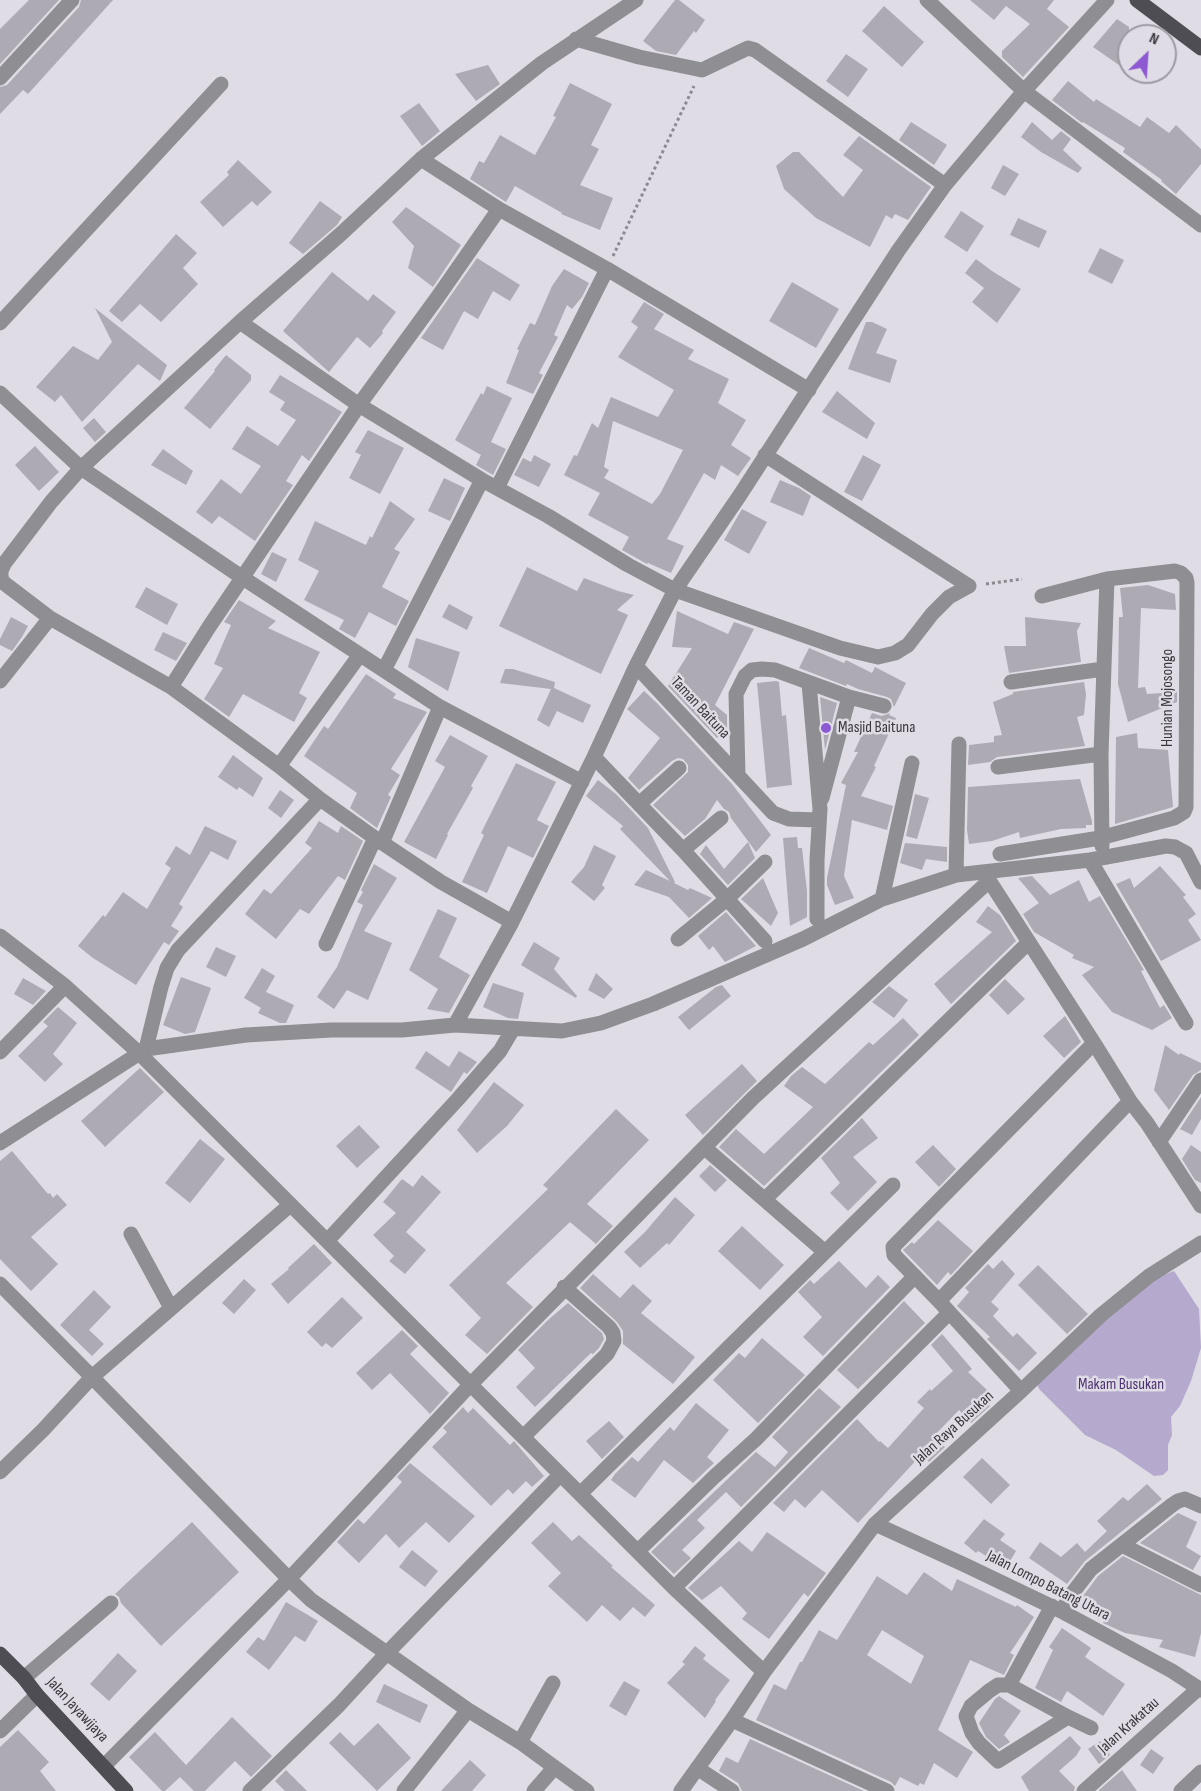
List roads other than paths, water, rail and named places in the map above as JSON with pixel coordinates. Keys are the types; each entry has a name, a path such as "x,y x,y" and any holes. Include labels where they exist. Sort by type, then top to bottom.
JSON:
{"main road":[{"path":"1137,0 1201,48"},
{"name":"Jalan Jayawijaya","path":"0,1654 126,1791"}],"street":[{"path":"0,78 72,0"},
{"path":"512,922 441,882 379,841 171,687 50,618 4,583 0,579 1,571 51,502 81,468 421,159 542,63 636,0"},
{"path":"927,0 1024,91 1201,225"},
{"path":"455,1025 512,922 675,590 740,495 898,252 945,185 1024,91 1107,0"},
{"path":"576,39 639,57 702,70 748,48 755,50 945,185"},
{"path":"0,323 221,84"},
{"path":"421,159 499,209 607,269 809,390"},
{"path":"171,687 358,405 499,209"},
{"path":"496,488 607,269"},
{"path":"240,322 358,405 482,480 548,516 628,566 675,590 840,648 878,657 895,653 908,645 932,614 949,597 969,586 765,455"},
{"path":"0,393 81,468 359,656 440,707 582,782"},
{"path":"384,670 482,480"},
{"name":"Hunian Mojosongo","path":"1000,854 1100,838 1174,818 1184,812 1186,807 1186,578 1175,571 1107,579 1042,596"},
{"path":"1107,579 1100,838 1097,859 1186,1023"},
{"path":"0,681 50,618"},
{"path":"279,766 359,656"},
{"name":"Taman Baituna","path":"636,666 772,813 789,819 819,814"},
{"path":"1011,682 1103,669"},
{"name":"Taman Baituna","path":"738,775 736,694 745,676 752,670 775,670 849,697 884,706"},
{"path":"809,683 819,814 817,919"},
{"path":"819,814 849,697"},
{"path":"326,944 379,841 440,707"},
{"path":"956,874 958,744"},
{"path":"999,767 1101,754"},
{"path":"594,757 765,940"},
{"path":"882,899 912,763"},
{"path":"639,804 679,768"},
{"path":"143,1051 161,987 178,950 320,799"},
{"path":"683,850 721,818"},
{"path":"0,1143 143,1051 246,1035 331,1030 402,1030 455,1025 562,1031 581,1028 653,1005 792,944 882,899 956,874 986,877 1166,846 1175,847 1186,853 1201,882"},
{"path":"678,939 727,899 765,862"},
{"path":"986,877 1130,1101 1201,1206"},
{"path":"104,1766 289,1580 564,1287 753,1098 986,877"},
{"path":"0,936 143,1051 290,1204 674,1588 764,1672"},
{"path":"765,1199 1029,942"},
{"path":"0,1052 65,986"},
{"path":"328,1240 458,1099 500,1051 513,1029"},
{"path":"1021,1391 894,1255 893,1247 1094,1043"},
{"path":"1159,1142 1201,1080"},
{"path":"939,1301 1130,1101"},
{"path":"705,1148 825,1252"},
{"path":"580,1494 893,1185"},
{"path":"0,1472 92,1377 290,1204"},
{"path":"131,1234 171,1308"},
{"name":"Jalan Raya Busukan","path":"681,1791 764,1672 875,1524 1101,1315 1149,1276 1201,1243"},
{"path":"638,1551 756,1439 915,1276"},
{"path":"0,1284 311,1600 468,1710 520,1742 587,1791"},
{"path":"523,1437 607,1354 614,1341 613,1333 609,1328 564,1287"},
{"path":"674,1588 950,1313"},
{"path":"250,1791 339,1705 560,1474"},
{"path":"1009,1685 1057,1609 1091,1569 1178,1501 1185,1499 1201,1506"},
{"name":"Jalan Lompo Batang Utara","path":"875,1524 1057,1609 1172,1671 1200,1689"},
{"path":"1122,1545 1201,1585"},
{"path":"24,1678 111,1602"},
{"path":"520,1742 553,1683"},
{"path":"1068,1717 998,1761 979,1743 972,1733 966,1716 971,1706 984,1695 998,1686 1009,1685 1091,1728"},
{"name":"Jalan Krakatau","path":"1083,1791 1200,1689"},
{"path":"0,1731 37,1695"},
{"path":"404,1791 468,1710"},
{"path":"732,1720 887,1791"},
{"path":"534,1791 554,1768"},
{"path":"697,1768 732,1791"},
{"path":"1180,1791 1201,1772"}],"place":[{"name":"Masjid Baituna","path":"826,728"}],"park label":[{"name":"Makam Busukan","path":"1121,1385"}]}
